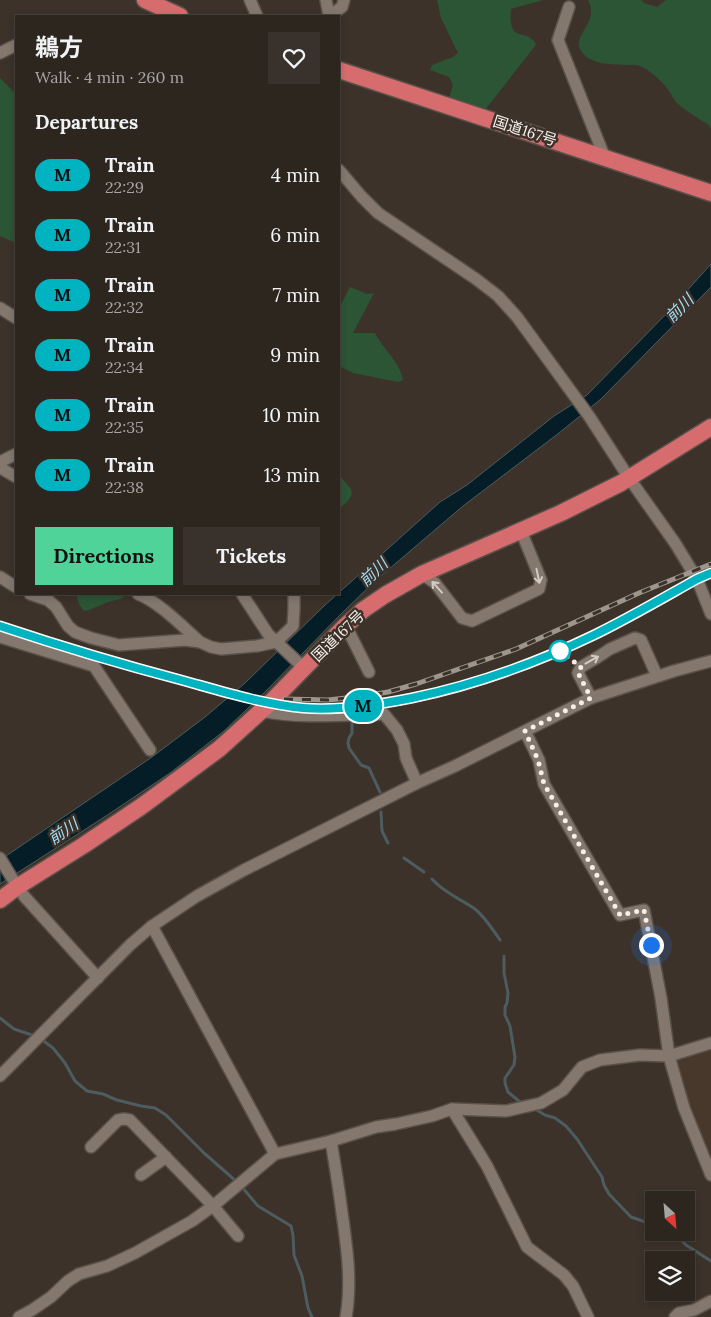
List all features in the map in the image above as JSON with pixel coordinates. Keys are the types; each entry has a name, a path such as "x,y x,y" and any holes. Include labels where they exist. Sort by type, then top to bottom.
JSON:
{"highway":[{"path":"146,0 178,15"},
{"name":"国道167号","path":"340,69 711,193"},
{"name":"国道167号","path":"0,900 14,882 84,845 149,801 219,749 261,711 300,665 363,610 379,599 422,574 561,513 629,478 711,427"}],"street":[{"path":"250,0 257,15"},
{"path":"326,0 329,15"},
{"path":"330,15 342,7 344,0"},
{"path":"570,7 558,40 605,158"},
{"path":"0,53 15,46"},
{"path":"341,178 378,213 498,296 517,317 589,416 629,478 675,542 697,579 711,614"},
{"path":"0,308 15,317"},
{"path":"0,462 15,454"},
{"path":"0,467 15,476"},
{"path":"422,574 435,583 462,618 472,621 539,589 541,580 521,531"},
{"path":"0,577 15,586"},
{"path":"33,595 48,600 56,607 68,626 75,632 91,638 118,645 172,640 200,642"},
{"path":"140,595 161,608 200,642 221,649 278,644 293,626 294,595"},
{"path":"243,595 268,634 300,665"},
{"path":"344,627 350,634 369,672"},
{"path":"0,637 94,666 150,750"},
{"path":"591,698 578,673 581,667 610,649 635,638 642,640 657,676"},
{"path":"0,1076 130,945 152,926 197,896 417,782 455,766 591,698 711,660"},
{"path":"261,711 282,715 321,716 384,714 396,725 404,744 406,758 417,782"},
{"path":"525,731 538,760 544,784 620,915 644,910 661,998 669,1056 684,1108 711,1176"},
{"path":"0,858 24,896 98,978"},
{"path":"152,926 275,1154"},
{"path":"19,1317 51,1297 68,1281 79,1274 107,1266 135,1253 192,1221 213,1206 275,1154 331,1141 376,1127 432,1116 452,1109 506,1111 541,1103 564,1090 582,1067 600,1060 640,1055 669,1056 711,1043"},
{"path":"452,1109 487,1166 527,1248 564,1275 573,1286 588,1317"},
{"path":"92,1147 118,1120 130,1120 213,1206 238,1236"},
{"path":"331,1141 347,1248 349,1288 346,1317"},
{"path":"141,1174 166,1158"},
{"path":"674,1317 679,1313 694,1310 711,1301"}],"shaded area":[{"path":"711,1045 711,1157 691,1116 676,1056"}],"green space":[{"path":"437,0 543,0 511,9 512,28 518,34 532,39 536,44 485,110 449,98 453,85 449,77 430,70 432,65 453,57 458,53 441,18"},
{"path":"588,0 641,0 644,3 657,7 666,0 711,0 711,129 709,125 677,103 663,84 644,68 637,65 600,63 588,58 584,54 580,49 579,43 591,15"},
{"path":"0,78 15,93 15,243 0,236"},
{"path":"350,287 367,294 374,293 353,333 375,333 395,361 403,380 398,382 353,373 340,366 340,306"},
{"path":"340,476 351,489 352,492 349,499 340,508"},
{"path":"76,595 123,595 124,598 84,611"}],"water":[{"name":"前川","path":"711,264 711,287 601,399 463,506 375,581 224,731 170,773 0,884 0,860 152,757 205,717 244,684 324,606 336,595 340,595 340,592 440,502 467,485 554,416 587,395 666,314"}],"waterway":[{"path":"352,720 352,733 348,743 349,748 361,765 369,768 380,792"},
{"path":"381,812 382,831 388,843"},
{"path":"404,858 424,872"},
{"path":"432,879 453,896 479,912 500,940"},
{"path":"504,956 504,973 508,993 505,1015 510,1026 515,1057 514,1065 505,1078 505,1083 508,1092 520,1102"},
{"path":"0,1018 14,1029 35,1036"},
{"path":"41,1039 53,1048 65,1063 75,1081 87,1091 155,1108 166,1115 204,1153 237,1182"},
{"path":"535,1109 555,1118 566,1126 602,1177 609,1194 631,1217 645,1222"},
{"path":"241,1186 258,1206 291,1226 294,1255 302,1276 308,1308 312,1317"},
{"path":"682,1241 711,1261"}],"railway":[{"path":"284,699 328,700 364,696 416,684 516,649 639,593 711,564"},
{"path":"0,626 115,662 243,697 303,708 339,708 403,700 487,679 542,659 594,635 711,573"}],"train":[{"name":"M","path":"0,626 227,693 303,708 333,708 392,702 436,693 533,662 596,634 711,573"}],"route":[{"path":"560,651 581,667 578,673 591,698 525,731 538,760 544,784 620,915 644,910 651,945"}]}
